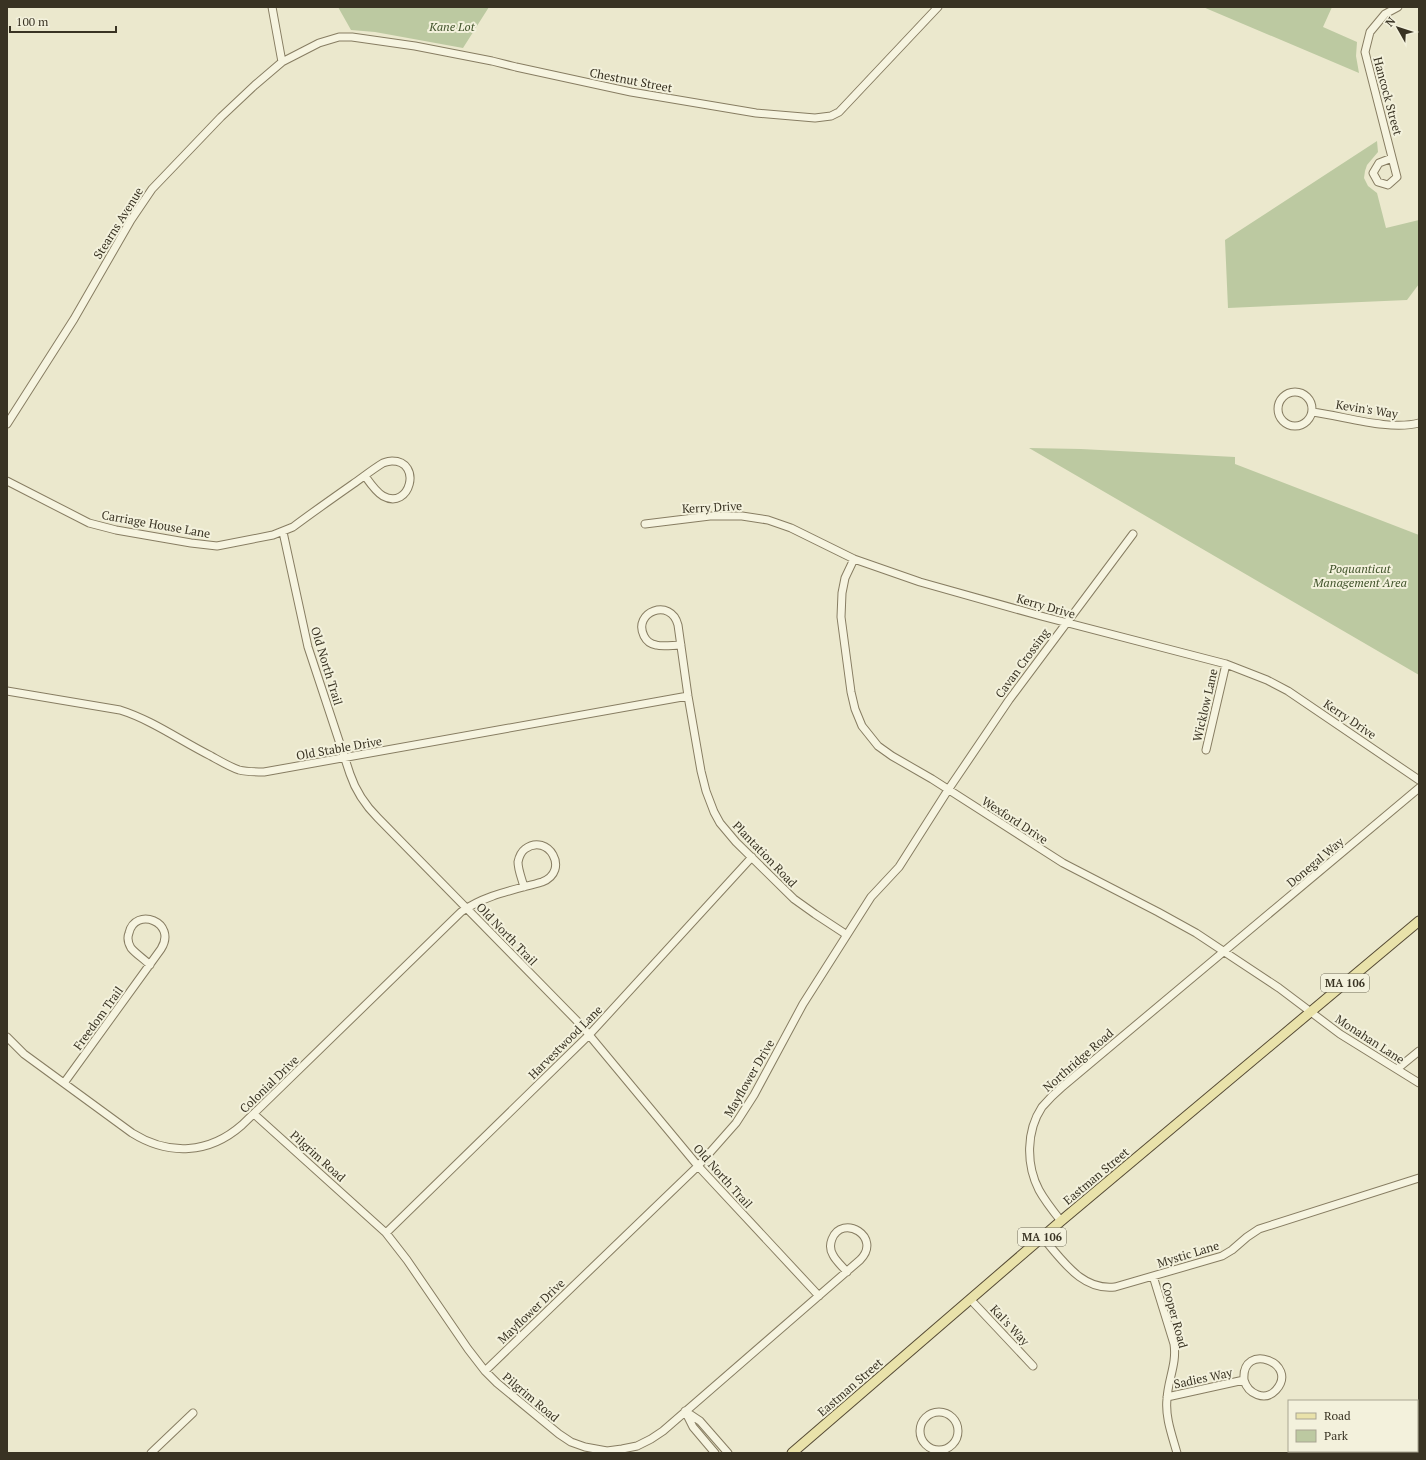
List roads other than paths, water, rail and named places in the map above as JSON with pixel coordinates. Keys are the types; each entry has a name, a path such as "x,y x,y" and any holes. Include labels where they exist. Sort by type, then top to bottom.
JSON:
{"main road":[{"name":"Eastman Street","path":"792,1453 1042,1237 1419,921"}],"street":[{"path":"272,7 282,62"},
{"name":"Chestnut Street","path":"282,62 296,54 339,37 365,38 440,50 595,84 677,100 756,113 804,118 823,118 839,112 938,7"},
{"name":"Hancock Street","path":"1392,158 1365,52 1370,32 1385,14 1398,7"},
{"name":"Stearns Avenue","path":"7,424 74,319 93,284 144,200 164,176 221,117 282,62"},
{"path":"1296,393 1306,397 1310,401 1312,412 1307,422 1297,426 1286,424 1282,420 1279,409 1282,399 1296,393"},
{"name":"Kevin's Way","path":"1312,412 1387,425 1401,426 1419,423"},
{"name":"Carriage House Lane","path":"7,481 82,520 116,530 217,546 273,535 293,527 383,463 394,461 402,463 407,468 410,475 410,483 408,490 402,495 391,498 380,494 365,476"},
{"name":"Kerry Drive","path":"645,524 710,516 742,516 768,520 786,526 854,559 920,582 1066,623 1226,664 1267,680 1288,691 1419,780"},
{"name":"Old North Trail","path":"283,532 308,647 344,758 354,785 363,802 589,1035 698,1166 819,1296"},
{"name":"Cavan Crossing","path":"948,790 1009,700 1133,534"},
{"name":"Wexford Drive","path":"854,559 845,578 841,609 851,692 859,719 866,733 878,746 1063,863 1196,933 1279,988 1310,1012"},
{"name":"Plantation Road","path":"681,645 660,646 649,642 644,636 642,629 643,621 647,615 660,609 668,611 674,615 677,622 681,645 688,696 703,781 714,812 724,828 794,899 814,914 847,934"},
{"name":"Wicklow Lane","path":"1206,750 1226,664"},
{"name":"Old Stable Drive","path":"7,691 120,710 135,715 189,745 240,770 264,772 688,696"},
{"name":"Donegal Way","path":"1225,952 1419,788"},
{"name":"Mayflower Drive","path":"485,1371 698,1166 723,1139 745,1110 803,1004 847,934 876,891 904,861 948,790"},
{"name":"Colonial Drive","path":"7,1037 24,1054 137,1136 157,1145 170,1148 192,1148 216,1143 233,1132 254,1114 466,909 488,897 524,887 545,880 553,872 555,858 551,851 545,847 538,845 530,846 520,855 518,866 524,887"},
{"name":"Harvestwood Lane","path":"386,1232 589,1035 752,857"},
{"name":"Freedom Trail","path":"64,1084 150,965 163,946 164,934 159,924 152,920 144,919 131,927 128,934 128,942 134,951 150,965"},
{"name":"Northridge Road","path":"1061,1221 1040,1191 1034,1178 1030,1163 1031,1136 1042,1108 1062,1087 1225,952"},
{"name":"Monahan Lane","path":"1310,1012 1340,1034 1419,1083"},
{"path":"1397,1069 1419,1051"},
{"name":"Pilgrim Road","path":"254,1114 386,1232 468,1349 485,1371 497,1383 559,1434 571,1442 592,1449 615,1450 630,1448 644,1443 663,1431 847,1272 863,1257 867,1246 864,1236 858,1230 851,1228 844,1228 837,1232 832,1238 830,1246 834,1256 847,1272"},
{"name":"Mystic Lane","path":"1042,1237 1081,1278 1091,1284 1109,1288 1124,1285 1222,1256 1232,1250 1247,1236 1258,1229 1419,1178"},
{"name":"Cooper Road","path":"1153,1276 1175,1351 1175,1359 1167,1397 1167,1413 1177,1453"},
{"name":"Kal's Way","path":"970,1299 1033,1366"},
{"name":"Sadies Way","path":"1259,1359 1267,1359 1273,1362 1278,1368 1280,1375 1278,1386 1274,1392 1267,1395 1259,1396 1252,1393 1244,1380 1244,1373 1247,1366 1252,1361 1259,1359"},
{"name":"Sadies Way","path":"1167,1397 1244,1380"},
{"path":"685,1411 693,1427 716,1453"},
{"path":"685,1411 700,1421 728,1453"},
{"path":"152,1453 193,1413"},
{"path":"939,1413 947,1415 953,1420 957,1426 957,1434 952,1444 946,1449 938,1452 924,1444 920,1429 925,1418 932,1414 939,1413"}],"park label":[{"name":"Kane Lot","path":"452,26"},
{"name":"Poquanticut Management Area","path":"1360,575"}]}
